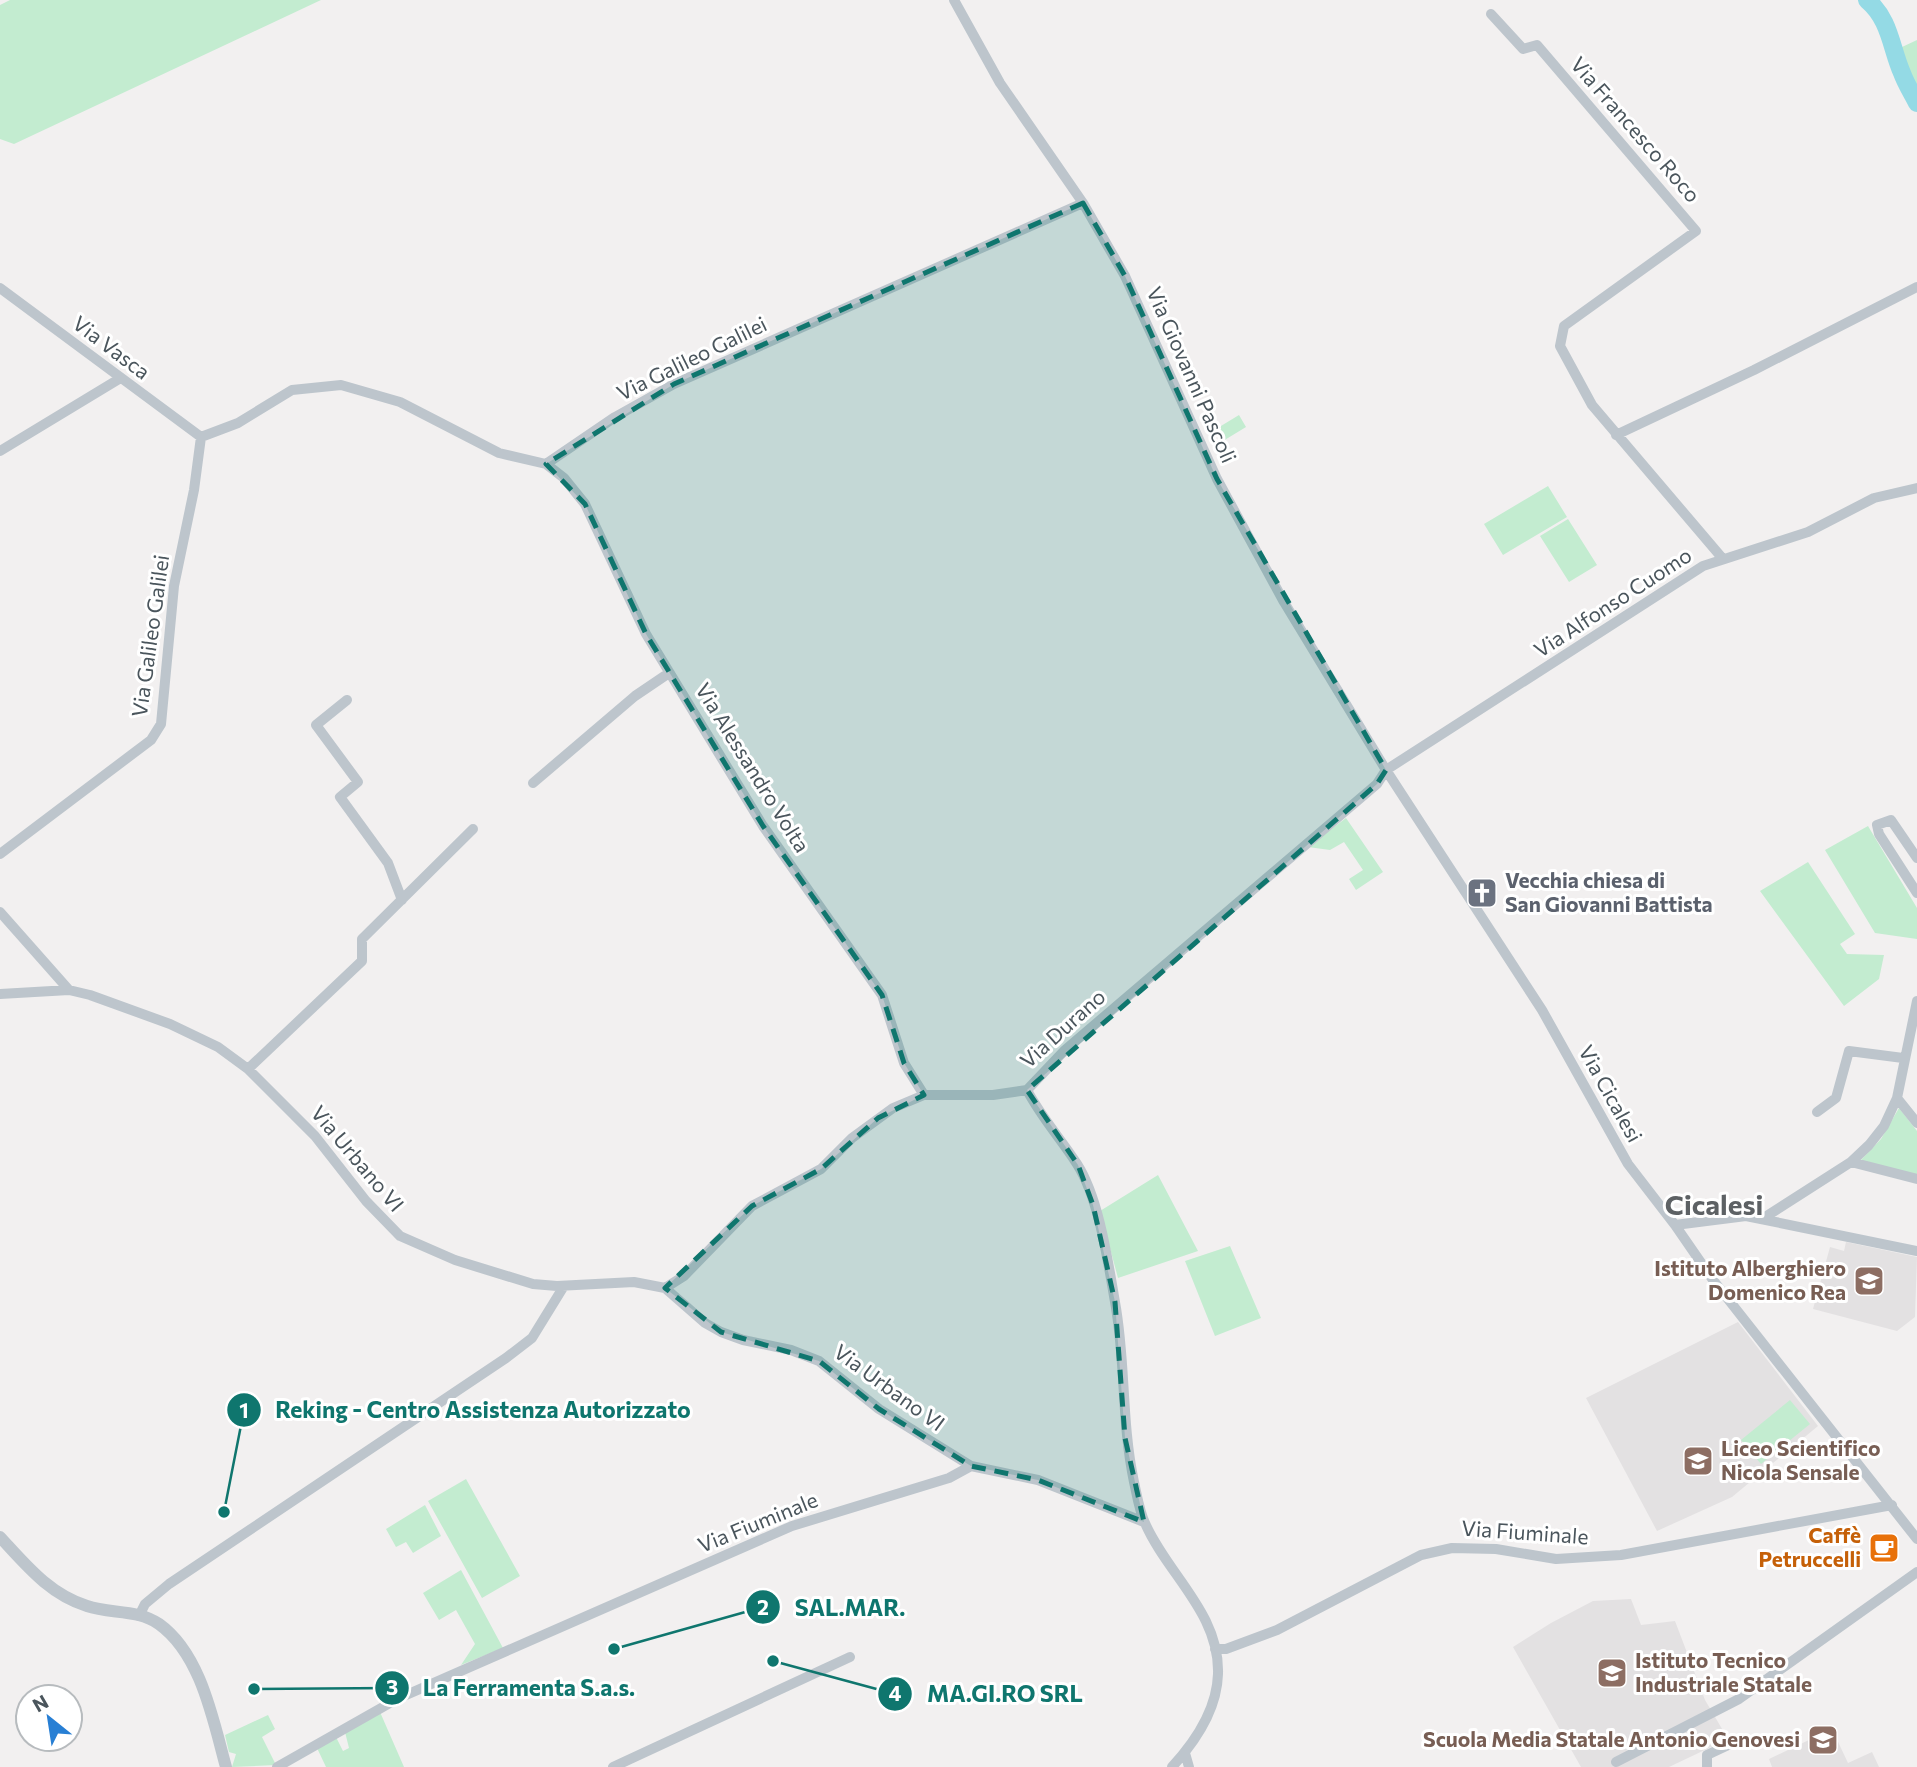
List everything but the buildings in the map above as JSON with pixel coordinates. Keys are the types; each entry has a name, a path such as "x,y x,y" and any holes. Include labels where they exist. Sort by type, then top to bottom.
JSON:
{"street":[{"name":"Via Giovanni Pascoli","path":"954,0 1000,83 1083,203 1125,276 1217,479 1284,601 1385,770"},
{"name":"Via Francesco Roco","path":"1491,14 1523,49 1537,45 1696,231 1564,326 1560,346 1592,405 1723,559"},
{"name":"Via Galileo Galilei","path":"546,464 615,417 674,384 1083,203"},
{"path":"1616,435 1754,370 1917,287"},
{"name":"Via Vasca","path":"0,288 119,379 201,437"},
{"path":"0,450 119,379"},
{"path":"201,437 238,423 292,390 341,385 400,402 499,453 546,464"},
{"name":"Via Galileo Galilei","path":"0,854 151,740 161,724 174,586 194,490 201,437"},
{"name":"Via Alessandro Volta","path":"546,464 564,478 585,504 646,634 669,673 763,826 882,995 904,1063 925,1094"},
{"name":"Via Alfonso Cuomo","path":"1385,770 1683,578 1723,559 1771,547 1808,532 1874,498 1917,488"},
{"path":"533,783 635,696 669,673"},
{"path":"347,700 316,725 358,782 340,797 388,863 402,900"},
{"name":"Via Durano","path":"665,1288 684,1276 752,1206 821,1169 878,1118 925,1094 993,1095 1027,1090 1065,1050 1377,784 1385,770"},
{"name":"Via Cicalesi","path":"1385,770 1437,844 1542,1010 1628,1164 1713,1280 1917,1539"},
{"path":"1917,858 1891,820 1877,825 1879,834 1917,893"},
{"path":"248,1069 362,961 362,939 473,829"},
{"path":"0,912 69,990"},
{"name":"Via Urbano VI","path":"0,994 69,990 189,1031 218,1046 248,1069 315,1136 366,1201 400,1236 455,1260 533,1284 564,1286 634,1282 665,1288 697,1317 721,1332 743,1340 791,1350 819,1361 879,1409 926,1441 971,1466 1038,1480 1144,1522"},
{"path":"1762,1219 1851,1162 1884,1126 1897,1098 1903,1058 1917,1001"},
{"path":"1817,1112 1836,1098 1849,1051 1903,1058"},
{"path":"1027,1090 1046,1123 1078,1165 1093,1205 1115,1302 1125,1438 1144,1522 1193,1598 1215,1649 1218,1674 1200,1733 1172,1767"},
{"path":"1897,1098 1917,1123"},
{"path":"1851,1162 1917,1179"},
{"path":"1675,1225 1730,1217 1762,1219 1917,1251"},
{"path":"139,1616 145,1604 169,1584 479,1378 532,1338 564,1286"},
{"name":"Via Fiuminale","path":"277,1767 397,1699 792,1526 949,1478 971,1466"},
{"name":"Via Fiuminale","path":"1215,1649 1226,1649 1277,1630 1421,1555 1452,1548 1496,1549 1556,1559 1621,1555 1892,1505"},
{"path":"0,1537 48,1587 60,1595 99,1610 139,1616 159,1624 170,1634 193,1667 226,1767"},
{"path":"1616,1762 1739,1699 1917,1572"},
{"path":"613,1767 850,1657"},
{"path":"1707,1767 1707,1755 1741,1739"},
{"path":"1185,1753 1189,1767"}],"highlighted area":[{"path":"1083,203 1125,276 1217,479 1386,770 1377,784 1027,1090 1078,1165 1093,1205 1115,1302 1125,1438 1144,1522 1038,1480 971,1466 879,1409 819,1361 721,1332 665,1288 752,1206 821,1169 878,1118 924,1095 904,1063 882,995 763,826 646,634 585,504 546,464 674,384"}],"shaded area":[{"name":"Istituto Alberghiero Domenico Rea","path":"1846,1242 1917,1257 1915,1317 1897,1331 1813,1309 1830,1247 1844,1251"},
{"name":"Liceo Scientifico Nicola Sensale","path":"1738,1322 1818,1426 1732,1497 1657,1531 1586,1398"},
{"name":"Istituto Tecnico Industriale Statale","path":"1631,1599 1641,1625 1675,1621 1705,1700 1728,1739 1669,1767 1581,1767 1513,1647 1593,1601"},
{"name":"Scuola Media Statale Antonio Genovesi","path":"1832,1729 1848,1763 1872,1752 1879,1767 1772,1767 1769,1759"}],"green space":[{"path":"10,0 321,0 14,144 0,139 0,5"},
{"path":"1917,40 1917,99 1904,71 1902,47"},
{"path":"1239,415 1246,427 1223,441 1216,429"},
{"path":"1548,486 1567,517 1503,555 1484,524"},
{"path":"1568,519 1597,565 1569,582 1540,536"},
{"path":"1346,818 1383,872 1356,890 1349,879 1363,870 1344,842 1330,850 1308,847"},
{"path":"1868,826 1917,908 1917,939 1875,933 1825,850"},
{"path":"1808,862 1855,934 1840,944 1847,954 1884,955 1879,979 1844,1006 1760,891"},
{"path":"1899,1108 1917,1131 1917,1175 1860,1161 1881,1139"},
{"path":"1158,1175 1198,1251 1118,1278 1100,1211"},
{"path":"1230,1246 1261,1318 1215,1336 1185,1261"},
{"path":"1790,1400 1810,1424 1761,1464 1741,1440"},
{"path":"466,1479 520,1576 482,1598 428,1501"},
{"path":"425,1505 441,1536 413,1553 406,1542 396,1547 386,1529"},
{"path":"461,1570 503,1648 461,1665 475,1644 456,1610 439,1620 423,1593"},
{"path":"380,1712 404,1767 326,1767 317,1748 336,1737 343,1751 349,1748 345,1732"},
{"path":"268,1715 275,1729 262,1737 276,1765 232,1767 236,1754 229,1752 225,1735"}],"waterway":[{"path":"1867,0 1881,16 1917,103"}],"place":[{"name":"Vecchia chiesa di San Giovanni Battista","path":"1482,893"},
{"name":"Istituto Alberghiero Domenico Rea","path":"1869,1281"},
{"name":"Liceo Scientifico Nicola Sensale","path":"1698,1461"},
{"name":"Reking - Centro Assistenza Autorizzato","path":"224,1512"},
{"name":"Caffè Petruccelli","path":"1884,1548"},
{"name":"SAL.MAR.","path":"614,1649"},
{"name":"MA.GI.RO SRL","path":"773,1661"},
{"name":"Istituto Tecnico Industriale Statale","path":"1612,1673"},
{"name":"La Ferramenta S.a.s.","path":"254,1689"},
{"name":"Scuola Media Statale Antonio Genovesi","path":"1823,1740"}],"district":[{"name":"Cicalesi","path":"1714,1205"}]}
